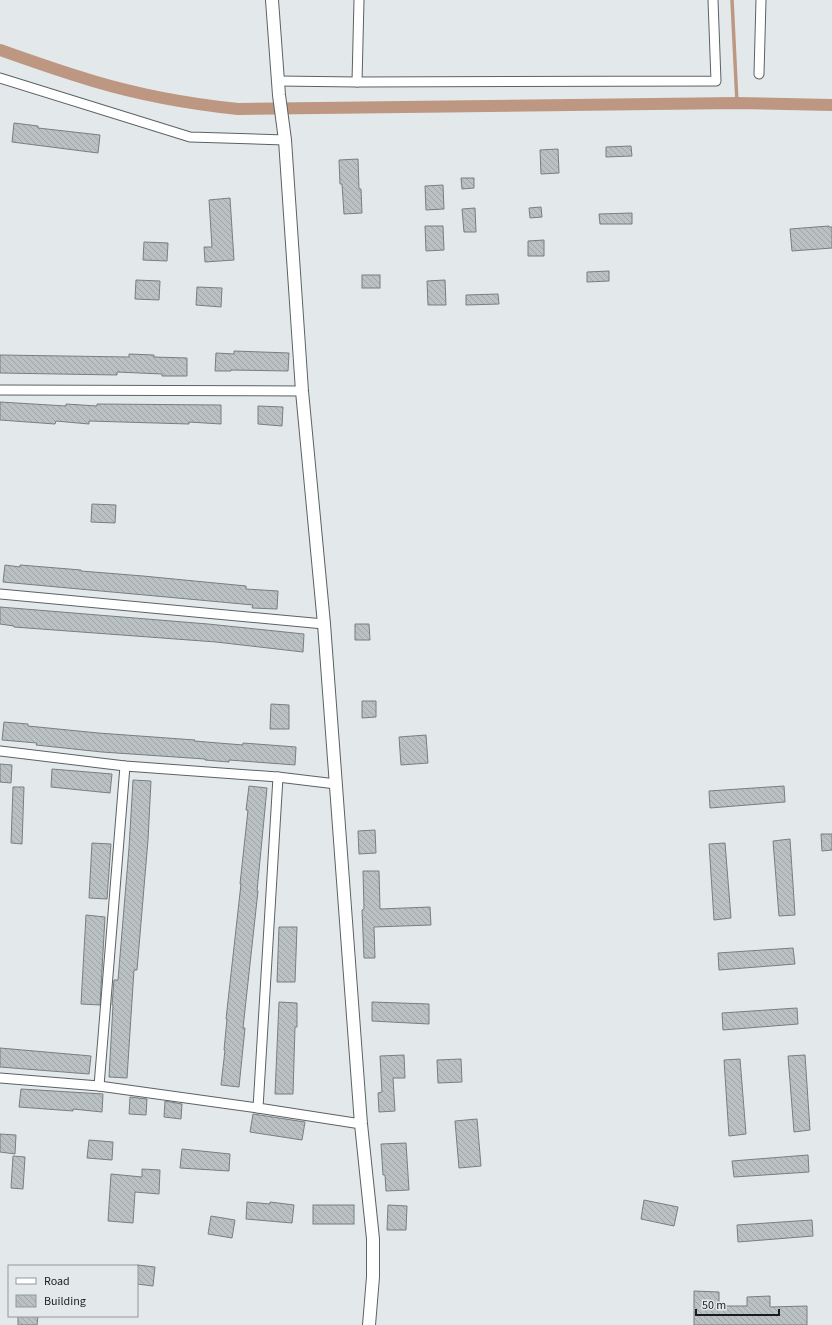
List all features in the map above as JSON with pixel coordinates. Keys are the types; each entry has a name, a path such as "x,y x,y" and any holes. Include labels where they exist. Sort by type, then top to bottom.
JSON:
{"street":[{"path":"272,0 279,95 284,135 302,391 324,624 361,1124 374,1239 373,1277 369,1325"},
{"path":"357,82 359,0"},
{"path":"279,81 716,81 713,0"},
{"path":"759,74 761,0"},
{"path":"0,78 190,137 284,135"},
{"path":"0,390 302,391"},
{"path":"0,594 324,624"},
{"path":"0,751 125,766 278,777 336,784"},
{"path":"99,1086 125,766"},
{"path":"258,1108 278,777"},
{"path":"0,1078 99,1086 361,1124"}],"building":[{"path":"14,123 38,126 38,128 100,135 98,153 12,142"},
{"path":"631,146 632,156 606,157 606,147"},
{"path":"558,149 559,173 541,174 540,150"},
{"path":"358,159 359,189 361,189 362,213 344,214 342,184 340,184 339,160"},
{"path":"461,178 474,178 474,188 462,189"},
{"path":"443,185 444,209 426,210 425,186"},
{"path":"230,198 234,260 205,262 204,247 212,247 209,200"},
{"path":"541,207 542,217 530,218 529,208"},
{"path":"475,208 476,232 464,232 462,209"},
{"path":"632,213 632,224 600,224 599,214"},
{"path":"425,226 443,226 444,250 426,251"},
{"path":"832,227 832,248 792,251 790,229"},
{"path":"544,240 544,256 528,256 528,241"},
{"path":"144,242 168,243 167,261 143,260"},
{"path":"609,271 609,281 587,282 587,272"},
{"path":"362,275 380,275 380,288 362,288"},
{"path":"136,280 160,281 159,300 135,299"},
{"path":"445,280 446,305 428,305 427,281"},
{"path":"197,287 222,288 221,307 196,305"},
{"path":"498,294 499,304 466,305 466,295"},
{"path":"234,351 289,353 288,371 215,371 216,353 234,354"},
{"path":"129,354 154,355 154,357 187,358 187,376 162,376 162,374 117,372 117,375 0,373 0,355 129,357"},
{"path":"0,402 66,406 66,404 97,406 97,404 221,405 221,424 189,422 189,424 89,421 89,424 56,421 55,424 0,420"},
{"path":"258,406 283,407 282,426 258,424"},
{"path":"92,504 116,505 115,523 91,522"},
{"path":"5,565 81,570 246,586 246,589 278,591 277,609 252,608 253,605 3,582"},
{"path":"0,607 208,624 304,634 303,652 216,642 14,627 0,624"},
{"path":"355,624 369,624 370,640 355,640"},
{"path":"362,701 376,701 376,717 362,718"},
{"path":"271,704 289,705 289,729 270,729"},
{"path":"4,722 98,733 243,745 243,743 296,747 295,765 229,760 229,762 102,752 2,740"},
{"path":"426,735 428,763 401,765 399,737"},
{"path":"0,764 12,765 11,783 0,782"},
{"path":"52,769 112,774 110,793 51,787"},
{"path":"133,780 151,781 148,840 137,970 134,970 127,1078 109,1077 114,980 118,980"},
{"path":"249,786 267,788 258,891 243,1028 245,1028 239,1087 221,1085 225,1050 226,1019 248,810 246,810"},
{"path":"784,786 785,802 710,808 709,791"},
{"path":"13,787 24,787 22,844 11,843"},
{"path":"375,830 376,853 359,854 358,831"},
{"path":"821,834 832,834 832,850 822,851"},
{"path":"790,839 795,915 779,916 773,841"},
{"path":"92,843 111,844 107,899 89,898"},
{"path":"725,843 731,918 714,920 709,844"},
{"path":"363,871 379,871 380,909 430,907 431,925 374,927 375,958 364,958 362,910 364,909"},
{"path":"86,915 105,917 100,1005 81,1004"},
{"path":"279,927 297,927 295,982 277,982"},
{"path":"793,948 795,964 719,970 718,953"},
{"path":"279,1002 297,1003 293,1094 275,1094"},
{"path":"372,1002 429,1004 429,1024 372,1021"},
{"path":"797,1008 798,1024 723,1030 722,1013"},
{"path":"0,1048 91,1056 89,1074 0,1067"},
{"path":"404,1055 405,1078 393,1078 395,1111 379,1112 378,1093 382,1092 380,1056"},
{"path":"805,1055 810,1130 794,1132 788,1056"},
{"path":"461,1059 462,1082 438,1083 437,1060"},
{"path":"740,1059 746,1134 729,1136 724,1060"},
{"path":"21,1089 103,1094 102,1112 73,1109 73,1111 19,1107"},
{"path":"130,1097 147,1099 146,1115 129,1114"},
{"path":"165,1101 182,1104 181,1119 164,1117"},
{"path":"253,1114 305,1122 302,1140 250,1132"},
{"path":"477,1119 481,1166 459,1168 455,1121"},
{"path":"0,1134 16,1135 15,1154 0,1152"},
{"path":"89,1140 113,1142 112,1160 87,1158"},
{"path":"406,1143 409,1190 386,1191 385,1175 383,1175 381,1144"},
{"path":"182,1149 230,1154 229,1171 180,1168"},
{"path":"808,1155 809,1172 734,1177 732,1161"},
{"path":"13,1156 25,1157 23,1189 11,1188"},
{"path":"142,1169 160,1170 159,1194 135,1192 133,1223 108,1221 111,1174 142,1177"},
{"path":"644,1200 678,1207 674,1226 641,1219"},
{"path":"247,1202 270,1204 270,1202 294,1205 292,1223 246,1219"},
{"path":"313,1205 354,1205 354,1224 313,1224"},
{"path":"388,1205 407,1206 406,1230 387,1230"},
{"path":"211,1216 235,1220 232,1238 208,1234"},
{"path":"812,1220 813,1236 738,1242 737,1225"},
{"path":"138,1265 155,1267 153,1286 138,1284"},
{"path":"694,1291 719,1292 719,1306 747,1306 747,1297 770,1296 770,1307 807,1306 807,1325 694,1325"},
{"path":"18,1317 38,1317 37,1325 18,1325"}],"waterway":[{"path":"732,0 737,103"},
{"path":"0,50 70,74 129,91 183,102 238,109 737,103 832,105"}]}
